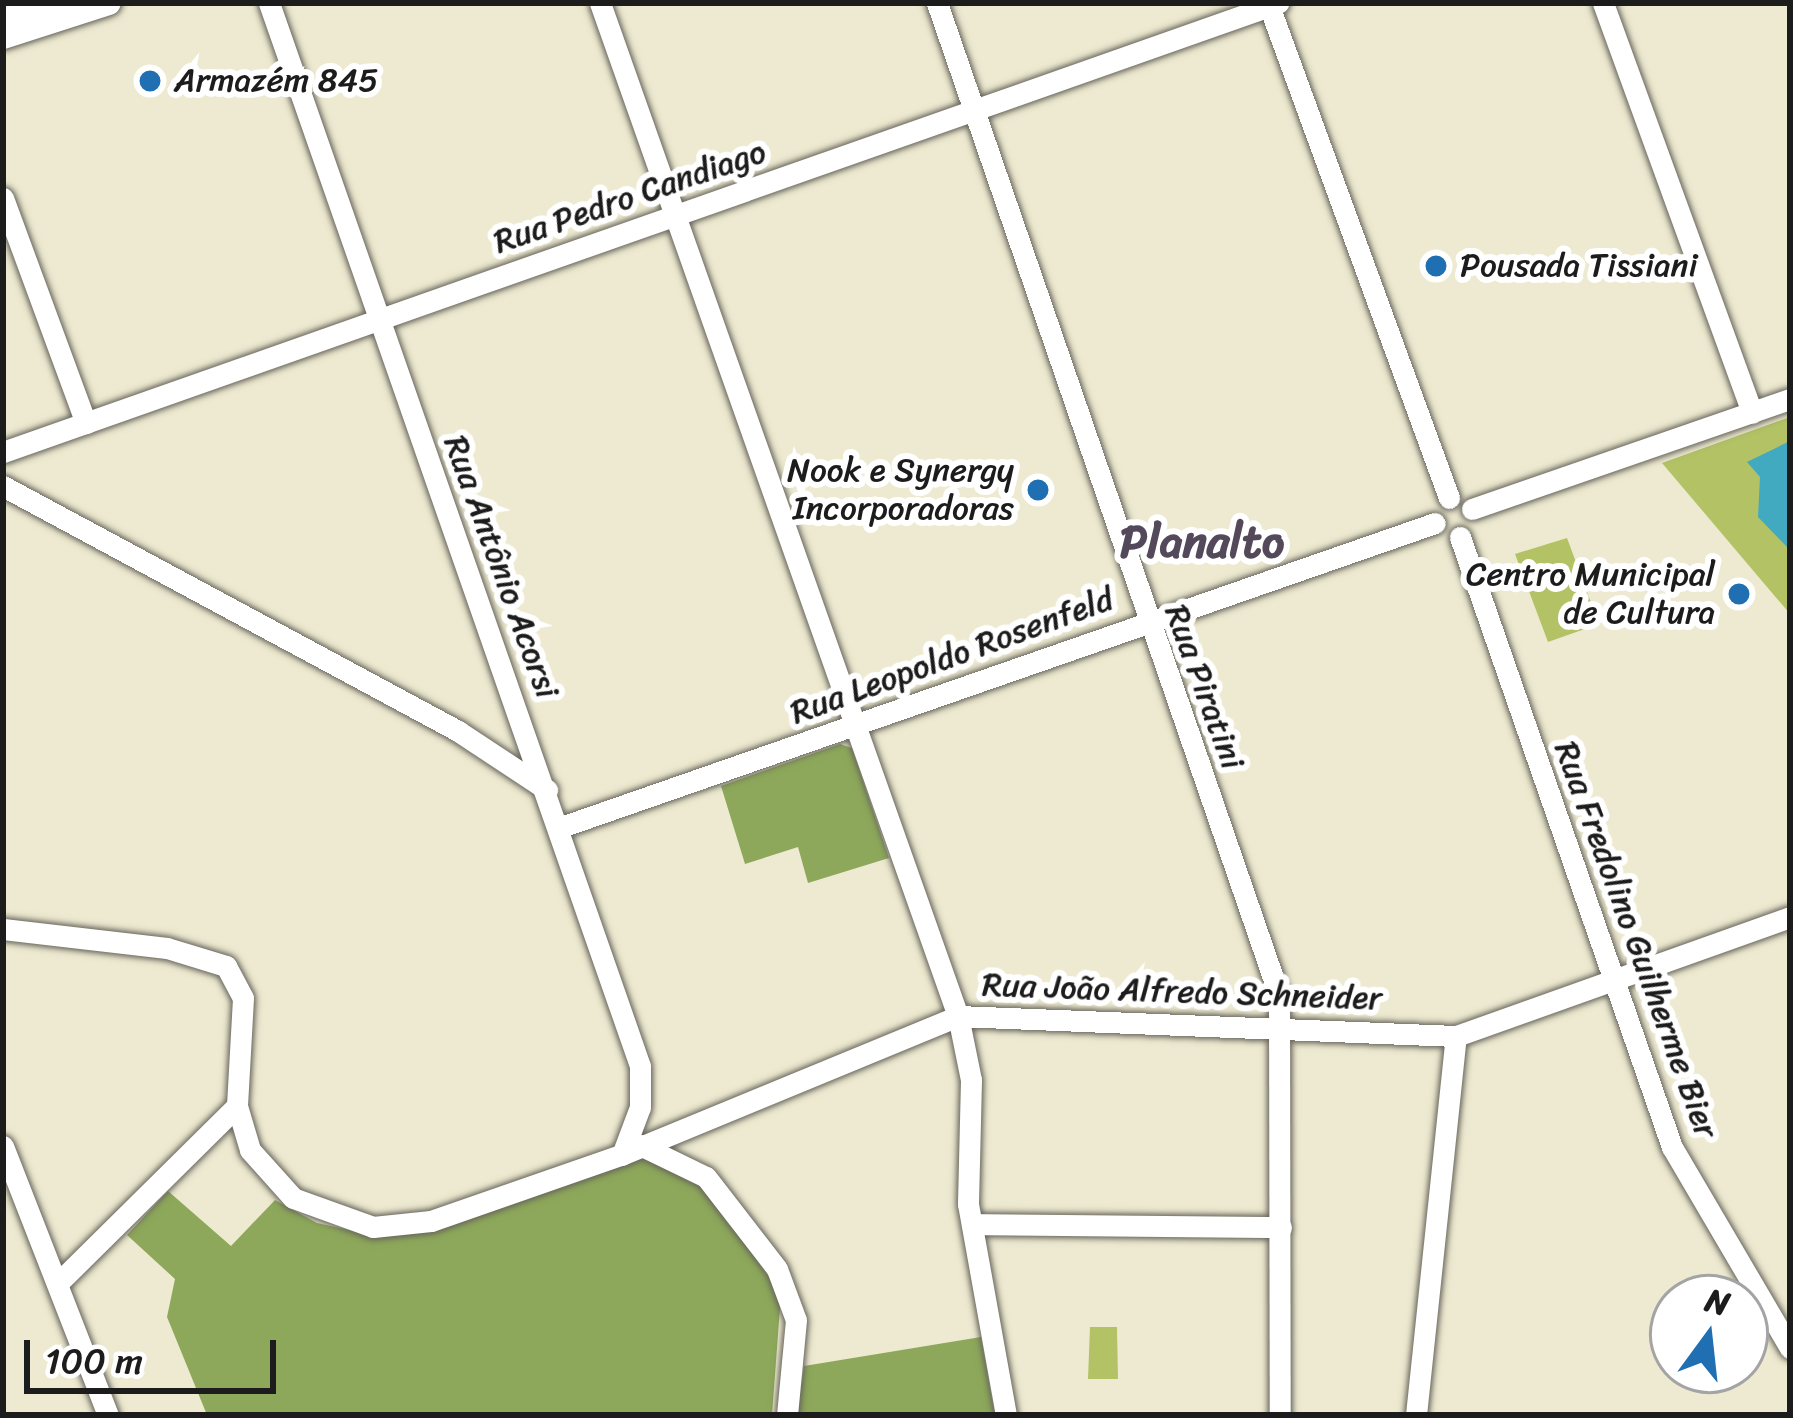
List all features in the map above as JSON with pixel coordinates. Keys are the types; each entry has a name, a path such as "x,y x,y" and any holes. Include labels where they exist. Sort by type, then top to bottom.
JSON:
{"main road":[{"path":"3,20 54,3"},
{"path":"3,38 109,3"}],"street":[{"name":"Rua Antônio Acorsi","path":"269,3 376,320 561,827 640,1066 640,1107 631,1150"},
{"path":"600,3 674,218 862,726 958,1016 971,1080 972,1224 1006,1415"},
{"name":"Rua Piratini","path":"937,3 1144,622 1240,880 1284,1026 1280,1415"},
{"path":"1603,3 1752,413"},
{"name":"Rua Pedro Candiago","path":"3,452 1272,4"},
{"path":"1272,4 1449,498 1472,509 1790,399"},
{"path":"3,198 86,423"},
{"path":"3,486 458,730 547,790"},
{"path":"1449,498 1435,523 1460,537 1471,529 1472,509"},
{"name":"Rua Leopoldo Rosenfeld","path":"561,827 1435,523"},
{"name":"Rua Fredolino Guilherme Bier","path":"1460,537 1672,1148 1790,1348"},
{"name":"Rua João Alfredo Schneider","path":"237,1106 250,1150 274,1181 315,1212 373,1227 431,1221 631,1150 958,1016 1456,1036 1790,916"},
{"path":"3,928 167,948 226,966 243,998 237,1106 58,1282"},
{"path":"1416,1415 1456,1036"},
{"path":"3,1146 108,1415"},
{"path":"631,1150 689,1166 725,1194 784,1281 796,1320 787,1415"},
{"path":"972,1224 1281,1227"}],"green space":[{"path":"1790,417 1790,614 1662,463"},
{"path":"1567,538 1599,624 1548,642 1515,554"},
{"path":"840,744 852,748 889,858 808,883 798,847 745,864 721,786"},
{"path":"644,1156 707,1186 781,1295 772,1415 207,1415 167,1317 175,1279 127,1235 168,1191 231,1246 275,1200 317,1223 363,1233"},
{"path":"1090,1327 1117,1327 1118,1379 1088,1379"},
{"path":"981,1337 995,1415 797,1415 804,1366"}],"water":[{"path":"1790,441 1790,550 1758,517 1760,477 1747,462"}],"place":[{"name":"Armazém 845","path":"150,81"},
{"name":"Pousada Tissiani","path":"1436,266"},
{"name":"Nook e Synergy Incorporadoras","path":"1038,490"},
{"name":"Centro Municipal de Cultura","path":"1739,594"}],"district":[{"name":"Planalto","path":"1202,543"}]}
